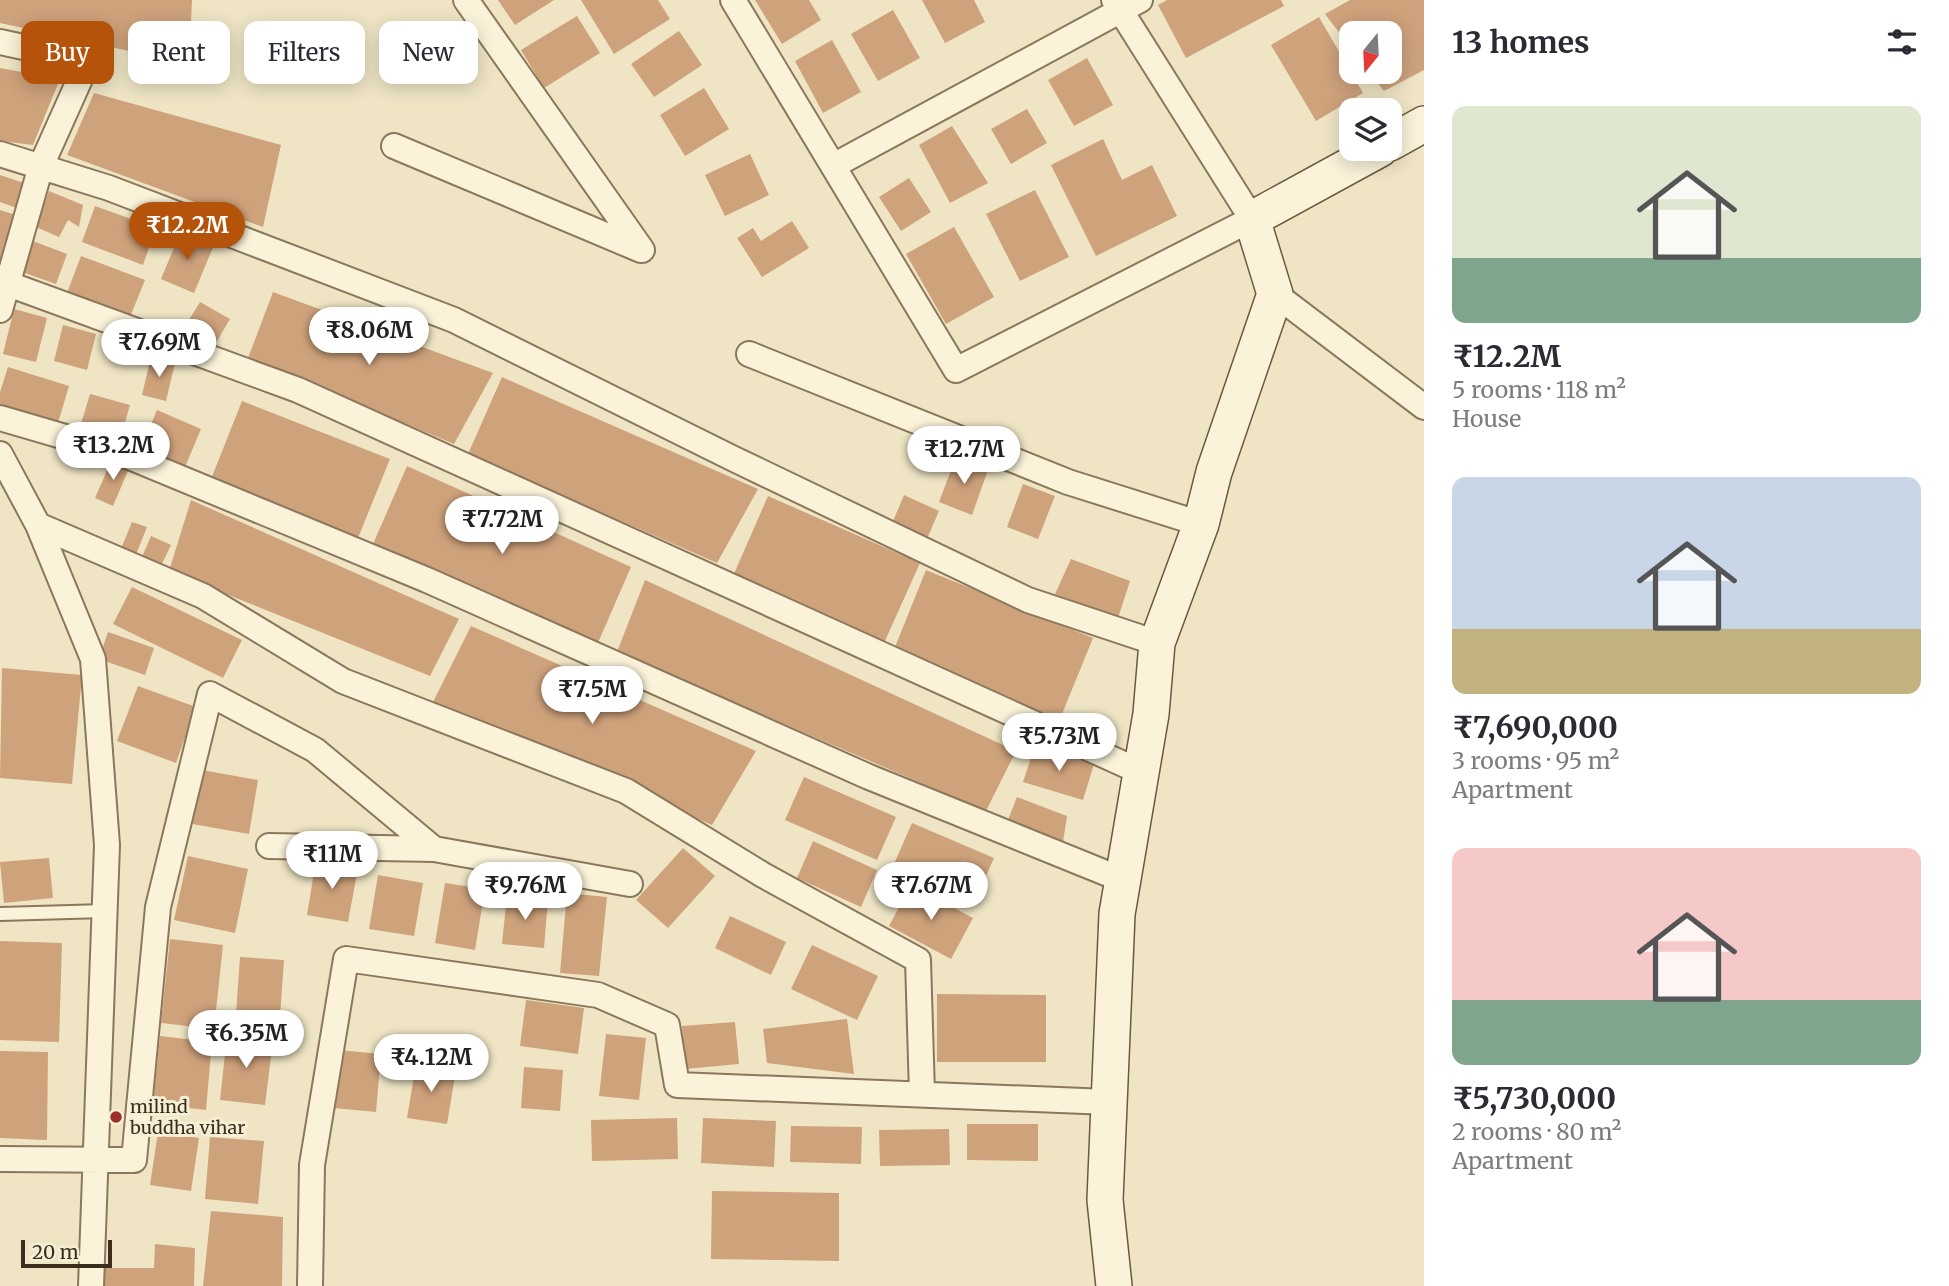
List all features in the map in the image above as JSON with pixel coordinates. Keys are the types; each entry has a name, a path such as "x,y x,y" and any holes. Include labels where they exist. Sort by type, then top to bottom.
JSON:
{"street":[{"path":"394,146 642,250 466,0"},
{"path":"733,0 956,370 1252,219 1358,161"},
{"path":"833,166 1125,4 1252,219 1275,294 1424,407"},
{"path":"0,42 88,61 41,166 4,283 0,310"},
{"path":"1402,136 1424,124"},
{"path":"0,154 109,188 454,320 734,459 1028,600 1157,643"},
{"path":"4,283 298,390 1141,772"},
{"path":"1114,1286 1105,1200 1117,914 1151,714 1157,643 1201,524 1214,472 1275,294"},
{"path":"749,354 1068,482 1201,524"},
{"path":"0,418 120,453 427,580 869,777 1123,880"},
{"path":"0,454 38,525 93,659 107,845 91,1286"},
{"path":"38,525 202,596 343,681 625,791 763,875 918,960 922,1094"},
{"path":"0,1159 134,1160 158,907 210,694 315,750 434,849"},
{"path":"269,846 434,849 630,884"},
{"path":"310,1286 312,1165 346,960 598,995 667,1025 677,1085 1110,1102"}],"lane":[{"path":"0,914 105,911"}],"building":[{"path":"0,0 192,0 191,21 128,21 128,51 114,48 114,21 21,21 21,28 0,23"},
{"path":"498,0 554,0 515,25"},
{"path":"581,0 658,0 670,19 614,54"},
{"path":"755,0 809,0 821,20 782,44"},
{"path":"922,0 974,0 985,22 945,43"},
{"path":"1167,0 1281,0 1284,6 1186,58 1158,5"},
{"path":"1350,0 1424,0 1424,70 1402,82 1402,21 1339,21 1339,32 1325,14"},
{"path":"893,10 920,58 878,81 851,34"},
{"path":"577,16 600,53 544,88 521,50"},
{"path":"1319,17 1339,52 1339,84 1358,84 1363,93 1355,98 1339,98 1339,107 1316,121 1271,45"},
{"path":"679,31 702,65 654,97 631,64"},
{"path":"832,40 861,92 823,113 795,61"},
{"path":"1087,58 1113,105 1074,126 1048,80"},
{"path":"0,68 21,72 21,84 58,84 33,145 0,141"},
{"path":"1378,84 1397,84 1384,91"},
{"path":"704,88 729,129 685,156 660,115"},
{"path":"94,93 281,145 263,227 67,155"},
{"path":"1027,109 1047,143 1011,164 991,129"},
{"path":"952,126 988,183 950,203 919,145"},
{"path":"1103,139 1122,180 1152,165 1177,216 1096,256 1051,165"},
{"path":"750,154 769,195 725,216 705,175"},
{"path":"0,175 30,185 22,210 0,202"},
{"path":"909,178 931,212 901,231 879,197"},
{"path":"1035,190 1069,257 1020,281 986,214"},
{"path":"49,191 83,205 79,227 68,220 59,237 36,227"},
{"path":"95,206 156,228 143,265 82,242"},
{"path":"0,210 16,215 1,262 0,262"},
{"path":"792,221 809,248 762,277 737,238 753,228 761,241"},
{"path":"954,227 994,297 946,324 906,254"},
{"path":"181,231 214,245 194,293 161,279"},
{"path":"33,241 67,254 56,284 22,272"},
{"path":"81,256 145,280 130,317 67,293"},
{"path":"273,292 493,373 454,444 248,358"},
{"path":"200,302 230,319 213,348 182,331"},
{"path":"14,309 47,318 36,362 3,354"},
{"path":"63,325 96,334 87,370 54,361"},
{"path":"151,357 175,363 166,401 142,395"},
{"path":"8,367 69,386 58,423 0,405 0,392"},
{"path":"502,377 758,489 717,563 468,454"},
{"path":"90,394 130,405 120,439 80,427"},
{"path":"242,401 390,459 358,538 211,479"},
{"path":"157,410 201,429 185,467 141,448"},
{"path":"956,457 988,470 972,515 939,502"},
{"path":"112,459 130,466 113,506 95,498"},
{"path":"407,466 631,567 597,645 373,544"},
{"path":"1023,484 1055,496 1038,539 1007,527"},
{"path":"904,495 939,511 926,541 891,526"},
{"path":"768,496 920,563 884,643 733,576"},
{"path":"191,500 459,619 430,676 169,571"},
{"path":"132,522 147,527 135,557 120,551"},
{"path":"151,536 171,545 158,572 139,564"},
{"path":"1071,559 1130,581 1118,618 1055,594"},
{"path":"926,570 1093,638 1060,719 893,652"},
{"path":"645,580 1016,751 986,811 617,652"},
{"path":"132,587 242,640 223,678 113,624"},
{"path":"471,626 756,751 712,825 432,704"},
{"path":"108,632 154,648 145,675 99,659"},
{"path":"2,668 82,675 72,784 0,778"},
{"path":"138,686 196,707 176,763 117,741"},
{"path":"1035,745 1094,764 1083,800 1023,782"},
{"path":"202,770 258,780 249,834 192,824"},
{"path":"804,777 896,817 877,860 785,820"},
{"path":"1017,797 1067,816 1063,842 1008,820"},
{"path":"912,823 994,858 976,899 894,864"},
{"path":"813,841 877,870 861,907 797,878"},
{"path":"683,848 715,876 668,928 636,900"},
{"path":"188,856 248,869 235,933 174,920"},
{"path":"49,858 53,898 4,903 0,862"},
{"path":"316,860 358,868 348,922 307,915"},
{"path":"378,875 423,883 414,936 369,929"},
{"path":"445,883 485,889 475,950 435,943"},
{"path":"911,885 973,918 951,959 889,926"},
{"path":"567,893 607,897 599,976 560,973"},
{"path":"507,895 548,899 544,948 502,944"},
{"path":"730,916 786,942 771,975 715,948"},
{"path":"170,939 223,945 214,1029 161,1023"},
{"path":"0,941 62,943 59,1042 0,1040"},
{"path":"812,945 878,976 857,1020 791,989"},
{"path":"240,957 284,960 280,1017 236,1014"},
{"path":"937,994 1046,995 1046,1062 937,1062"},
{"path":"526,1000 584,1008 578,1054 520,1046"},
{"path":"847,1019 854,1074 767,1063 763,1029"},
{"path":"735,1022 739,1064 685,1069 682,1026"},
{"path":"606,1034 646,1038 639,1100 599,1096"},
{"path":"160,1036 212,1042 206,1110 153,1104"},
{"path":"227,1036 273,1041 265,1105 220,1100"},
{"path":"339,1050 381,1054 376,1112 334,1108"},
{"path":"0,1051 48,1052 47,1140 0,1138"},
{"path":"416,1064 456,1070 447,1124 407,1118"},
{"path":"524,1067 563,1070 560,1111 521,1108"},
{"path":"677,1118 678,1159 592,1161 591,1120"},
{"path":"703,1118 776,1121 774,1167 701,1163"},
{"path":"967,1124 1038,1124 1038,1161 967,1160"},
{"path":"791,1126 862,1127 861,1164 790,1162"},
{"path":"949,1129 950,1165 880,1166 879,1130"},
{"path":"158,1132 199,1138 191,1191 150,1185"},
{"path":"210,1137 264,1141 258,1204 205,1199"},
{"path":"712,1191 839,1193 839,1261 711,1259"},
{"path":"211,1211 283,1217 282,1286 203,1286"},
{"path":"155,1244 195,1248 194,1286 98,1286 98,1268 154,1268"}],"place":[{"name":"milind buddha vihar","path":"116,1117"}]}
